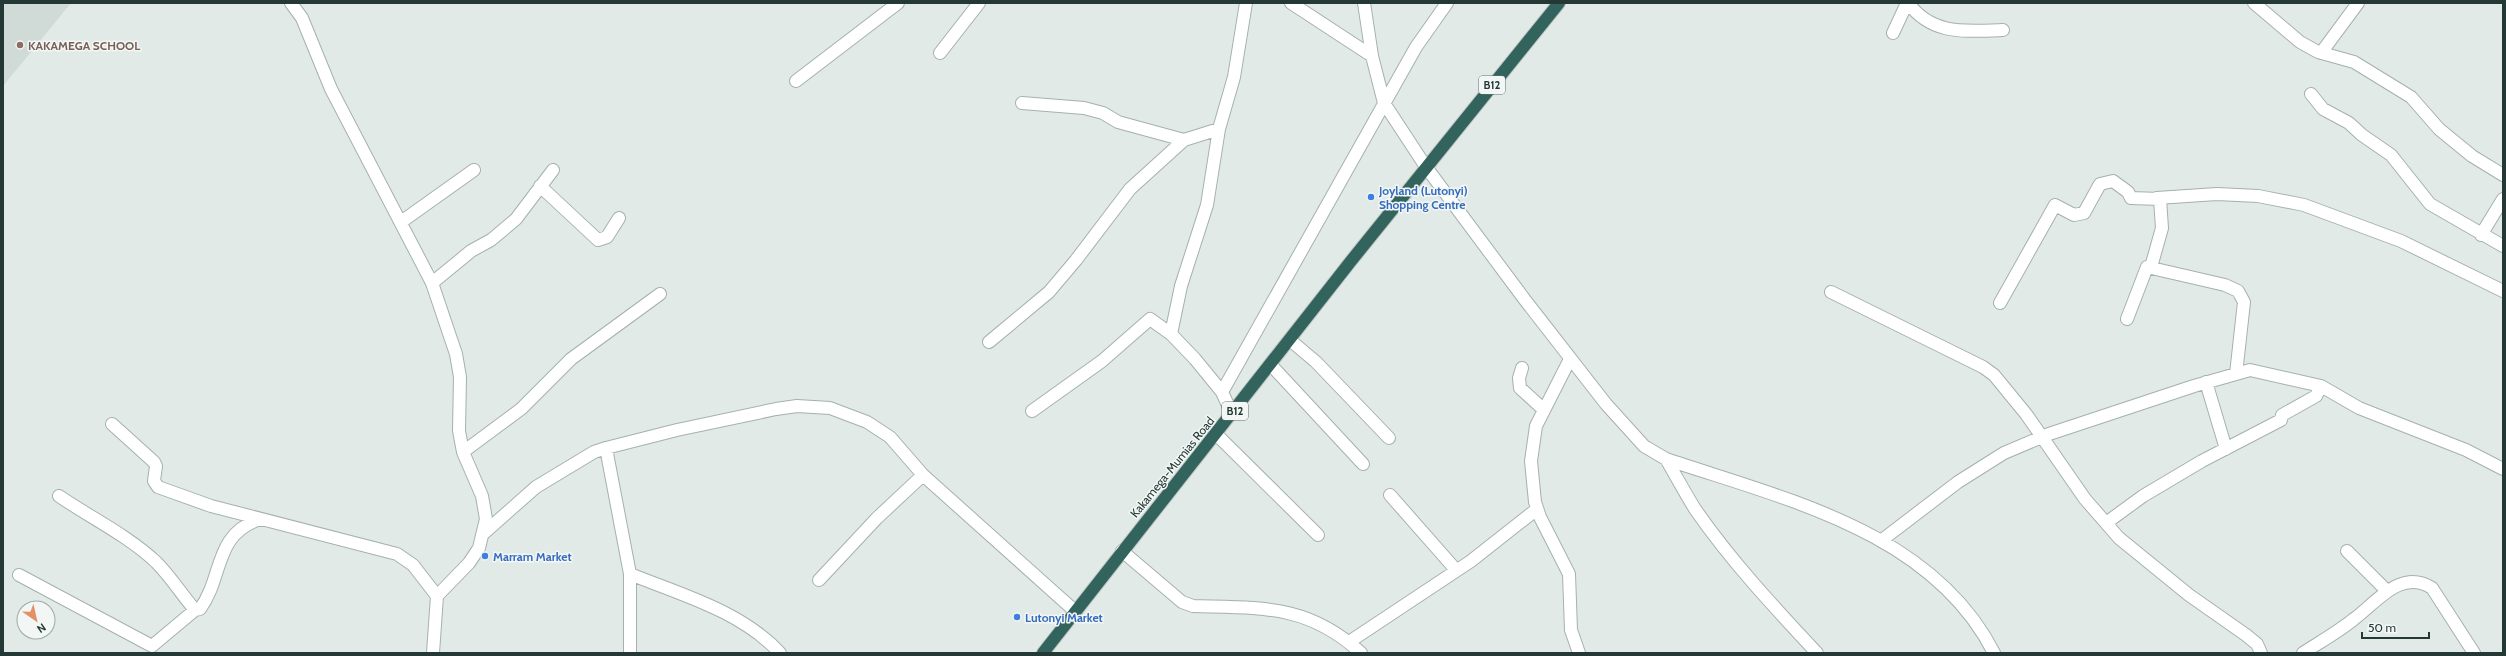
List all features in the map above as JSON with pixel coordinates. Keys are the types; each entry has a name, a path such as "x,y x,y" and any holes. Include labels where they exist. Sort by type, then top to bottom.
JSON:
{"highway":[{"name":"B12","path":"1426,167 1559,3"},
{"name":"Kakamega-Mumias Road","path":"1043,653 1426,167"}],"street":[{"path":"290,3 302,18 332,90 432,283 456,354 460,377 459,431 463,452 485,507 484,533"},
{"path":"796,81 898,3"},
{"path":"940,53 979,3"},
{"path":"1171,334 1181,286 1206,205 1219,129 1234,77 1246,3"},
{"path":"1291,3 1372,56"},
{"path":"1364,3 1372,56 1384,103 1426,167 1570,359 1644,446 1666,459 1843,521 1882,540 1929,574 1952,595 1969,614 1994,653"},
{"path":"1222,392 1263,322 1416,47 1447,3"},
{"path":"1893,33 1907,3 1918,16 1933,25 1958,31 2003,30"},
{"path":"2254,3 2300,42 2321,53 2354,62 2411,97 2438,129 2472,156 2503,175"},
{"path":"2321,53 2358,3"},
{"path":"2311,94 2323,109 2349,123 2362,135 2391,155 2430,204 2481,235 2503,246"},
{"path":"1022,103 1084,108 1102,113 1118,122 1184,140"},
{"path":"990,342 1049,292 1076,260 1130,189 1184,140 1219,129"},
{"path":"401,222 474,170"},
{"path":"432,283 471,251 490,240 516,219 553,170"},
{"path":"2000,303 2055,205 2074,215 2084,213 2100,184 2113,181 2124,188 2131,198 2157,198 2217,194 2258,196 2304,205 2401,242 2503,291"},
{"path":"540,186 598,240 608,237 619,218"},
{"path":"2151,267 2162,228 2160,199 2157,198"},
{"path":"2481,235 2503,199"},
{"path":"2127,319 2147,267 2225,285 2238,291 2244,302 2236,374"},
{"path":"1831,292 1983,367 1994,375 2043,436 2085,499 2119,538 2188,595 2246,635 2257,644 2261,653"},
{"path":"463,452 521,409 571,359 660,294"},
{"path":"1032,411 1102,361 1150,319 1171,334 1195,359 1222,392 1232,414"},
{"path":"1290,340 1321,367 1389,438"},
{"path":"1570,359 1536,426 1532,445 1532,485 1537,509 1569,574 1571,630 1579,653"},
{"path":"1271,365 1363,464"},
{"path":"1522,368 1519,378 1520,388 1544,409"},
{"path":"1882,540 1958,482 2004,453 2043,436 2206,382 2236,374 2258,371 2320,386 2359,408 2466,450 2503,469"},
{"path":"2206,382 2226,449"},
{"path":"2106,523 2143,496 2281,420 2282,415 2316,396 2320,386"},
{"path":"433,653 438,596 469,563 484,533 536,487 594,452 606,448 677,430 797,406 830,408 867,422 890,437 924,475 1076,612"},
{"path":"112,424 154,462 156,466 154,481 158,486 211,506 397,554 413,565 438,596"},
{"path":"1217,434 1318,535"},
{"path":"606,448 630,574 630,653"},
{"path":"1666,459 1695,509 1751,581 1816,653"},
{"path":"819,580 877,518 924,475"},
{"path":"59,496 119,533 149,556 195,610"},
{"path":"1390,496 1456,570"},
{"path":"1349,642 1456,570 1537,509"},
{"path":"18,575 150,646 156,644 195,610 202,607 228,542 241,528 260,519"},
{"path":"1122,551 1182,602 1193,606 1278,609 1315,621 1349,642 1361,653"},
{"path":"2347,551 2386,590"},
{"path":"630,574 722,611 750,626 780,653"},
{"path":"2303,653 2354,620 2386,590 2408,582 2423,582 2432,588 2474,653"}],"shaded area":[{"name":"KAKAMEGA SCHOOL","path":"3,3 71,3 3,86"}],"place":[{"name":"KAKAMEGA SCHOOL","path":"20,45"},
{"name":"Joyland (Lutonyi) Shopping Centre","path":"1371,197"},
{"name":"Marram Market","path":"485,556"},
{"name":"Lutonyi Market","path":"1017,617"}]}
